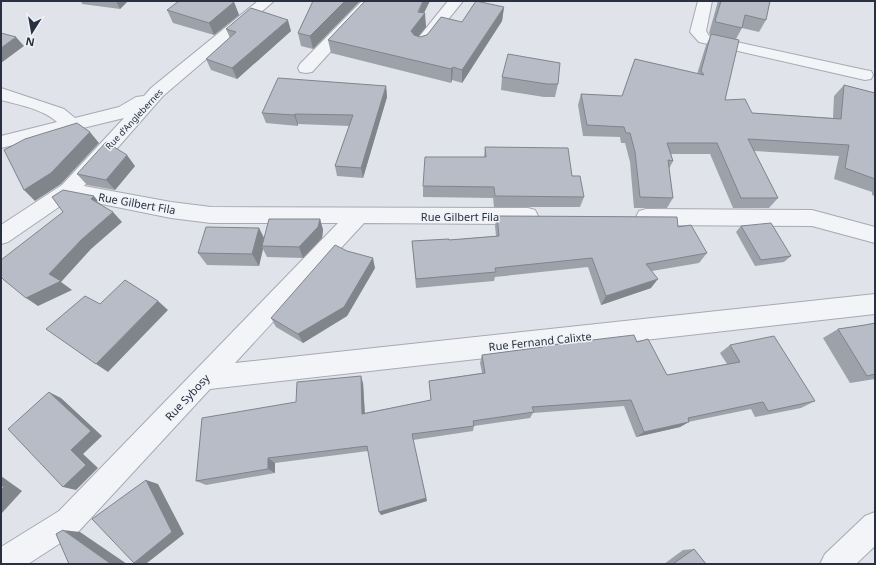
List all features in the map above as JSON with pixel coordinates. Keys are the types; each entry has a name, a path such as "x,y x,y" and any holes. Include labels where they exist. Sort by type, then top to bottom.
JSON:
{"street":[{"name":"Rue d'Anglebernes","path":"1,236 69,190 157,92 267,1"},
{"path":"306,68 370,1"},
{"path":"421,44 456,1"},
{"path":"705,1 698,32 704,38 865,75"},
{"path":"1,142 124,112 157,92"},
{"path":"1,94 58,113 72,125"},
{"name":"Rue Gilbert Fila","path":"69,190 171,210 211,215 550,216"},
{"name":"Rue Sybosy","path":"1,564 70,521 359,215"},
{"path":"629,217 812,218 875,235"},
{"name":"Rue Fernand Calixte","path":"204,378 875,304"},
{"path":"835,564 875,526"}],"building":[{"path":"179,1 234,2 209,23 167,10"},
{"path":"313,1 345,1 310,36 298,33"},
{"path":"365,1 423,1 418,12 425,13 411,31 414,35 420,37 427,35 441,17 462,22 476,1 504,7 462,70 453,67 451,69 328,40"},
{"path":"721,1 770,1 766,20 745,15 742,28 715,21"},
{"path":"251,8 288,20 232,68 206,59 236,32 226,29"},
{"path":"1,33 16,37 1,48"},
{"path":"711,34 739,40 725,100 745,99 752,113 841,119 844,85 875,93 875,179 845,168 849,145 748,139 778,198 741,198 717,143 667,143 673,161 668,160 673,198 640,197 635,152 630,133 626,133 624,127 587,125 581,94 622,96 635,59 704,75 701,71"},
{"path":"508,54 560,63 558,84 547,84 502,77"},
{"path":"278,78 386,86 361,168 335,166 353,115 294,115 262,113"},
{"path":"77,123 90,132 51,173 24,190 4,150 25,139"},
{"path":"106,142 127,155 106,180 77,174"},
{"path":"485,147 568,148 572,176 580,176 584,197 495,196 494,187 423,186 425,157 486,157"},
{"path":"63,190 94,196 91,199 113,212 81,240 49,274 61,281 26,298 1,277 1,260 63,212 52,197"},
{"path":"497,216 677,217 678,227 691,225 707,253 646,264 658,279 606,296 592,258 495,268 496,272 416,279 412,241 499,236"},
{"path":"269,219 320,219 318,227 299,247 262,246"},
{"path":"771,223 791,256 761,260 741,226"},
{"path":"206,227 259,228 252,254 198,253"},
{"path":"335,245 347,251 373,258 344,307 298,334 271,318"},
{"path":"125,280 158,301 96,364 46,329 85,296 100,304"},
{"path":"875,323 875,374 867,376 838,329"},
{"path":"634,335 637,342 648,339 667,375 740,362 730,345 774,336 815,401 768,411 763,402 688,418 689,422 644,432 631,400 532,407 534,412 473,421 474,426 412,434 426,498 379,512 367,446 268,458 268,469 196,481 202,418 296,402 297,382 361,376 362,414 431,400 429,381 485,373 482,355"},
{"path":"49,392 91,431 71,450 86,465 63,487 8,429"},
{"path":"146,480 172,532 134,563 92,519"},
{"path":"63,530 111,564 69,564 56,534"},
{"path":"694,549 706,564 673,564"}]}
